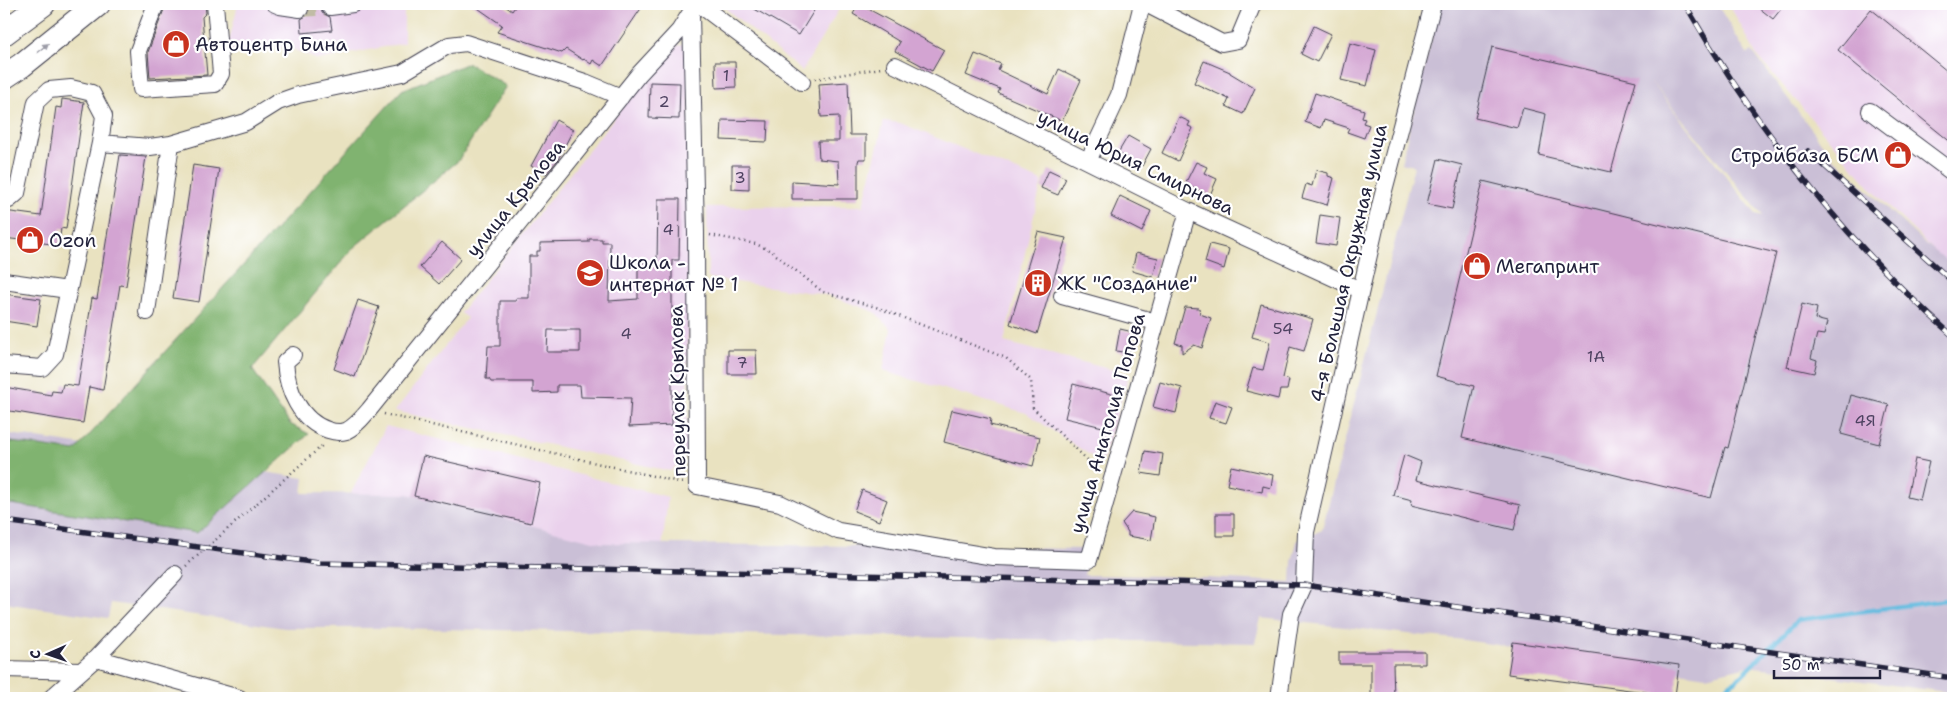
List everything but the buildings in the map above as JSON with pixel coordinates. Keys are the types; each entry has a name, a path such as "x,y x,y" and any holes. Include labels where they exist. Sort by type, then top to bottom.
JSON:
{"highway":[{"path":"4,33 43,4"},
{"path":"4,76 22,65 98,4"}],"street":[{"path":"156,4 138,51 140,89 215,84 221,74 215,4"},
{"path":"275,4 300,9"},
{"path":"330,6 354,4"},
{"path":"1088,161 1119,95 1144,4 1222,43 1231,43 1238,40 1253,4"},
{"name":"4-я Большая Окружная улица","path":"1279,698 1291,614 1304,585 1306,532 1360,290 1433,4"},
{"path":"695,7 802,82"},
{"name":"улица Крылова","path":"337,433 348,430 366,413 639,74 679,31 695,7"},
{"name":"переулок Крылова","path":"695,7 697,486 780,503 838,530 994,557 1090,560"},
{"path":"100,143 150,147 171,144 246,122 278,102 298,95 402,73 449,45 466,43 586,82 621,97"},
{"name":"улица Юрия Смирнова","path":"895,65 1188,211 1360,290"},
{"path":"4,200 8,200 17,193 36,102 49,90 71,88 92,93 104,116 100,143 55,354 42,368 4,365"},
{"path":"1870,111 1953,173"},
{"path":"147,312 171,144"},
{"name":"улица Анатолия Попова","path":"1090,560 1110,482 1188,211"},
{"path":"4,281 68,290"},
{"path":"1062,296 1156,322"},
{"path":"293,356 285,362 286,373 299,407 308,419 322,428 337,433"},
{"path":"51,698 96,658 175,574"},
{"path":"96,658 239,698"},
{"path":"4,668 81,671"}],"path":[{"path":"802,82 895,65"},
{"path":"696,233 756,244 772,251 823,292 876,307 1006,358 1031,380 1033,408 1110,482"},
{"path":"366,413 697,486"},
{"path":"175,574 337,433"}],"shaded area":[{"path":"238,4 404,4 404,43 318,60 290,48 258,46 232,56 229,42"},
{"path":"720,4 842,4 802,71"},
{"path":"1440,4 1717,4 1747,54 1752,51 1834,159 1918,237 1953,266 1953,693 1748,666 1706,676 1464,640 1261,618 1255,643 386,628 285,628 111,603 108,618 4,603 4,433 304,478 302,493 407,494 601,543 1092,549 1084,575 1162,576 1291,582 1292,562 1297,541 1322,530 1414,166 1401,163","holes":["1648,78 1763,216 1756,214"]},
{"name":"Стройбаза БСМ","path":"1729,4 1944,4 1953,11 1953,269 1873,191 1756,54"},
{"name":"Школа - интернат № 1","path":"690,42 687,456 670,471 395,411 467,318 460,313 641,84 673,47"},
{"name":"Школа - интернат № 1","path":"884,121 900,123 1042,181 1004,342 1129,374 1102,463 1026,413 883,371 891,329 875,312 827,295 708,278 707,207 863,206"},
{"path":"386,426 668,497 662,548 597,543 351,493"}],"green space":[{"path":"468,63 506,86 458,161 353,248 252,369 290,424 309,434 197,533 4,503 4,441 75,451 402,90"}],"waterway":[{"path":"1712,698 1740,677 1798,620 1953,599"}],"tunnel":[{"path":"300,9 330,7"}],"railway":[{"path":"1685,4 1742,95 1805,181 1876,262 1953,336"},
{"path":"1808,151 1953,282"},
{"path":"4,521 319,563 1304,585 1953,678"}],"place":[{"name":"Автоцентр Бина","path":"176,44"},
{"name":"Стройбаза БСМ","path":"1898,155"},
{"name":"Ozon","path":"30,240"},
{"name":"Мегапринт","path":"1477,266"},
{"name":"Школа - интернат № 1","path":"590,273"},
{"name":"ЖК \"Создание\"","path":"1038,283"}]}
